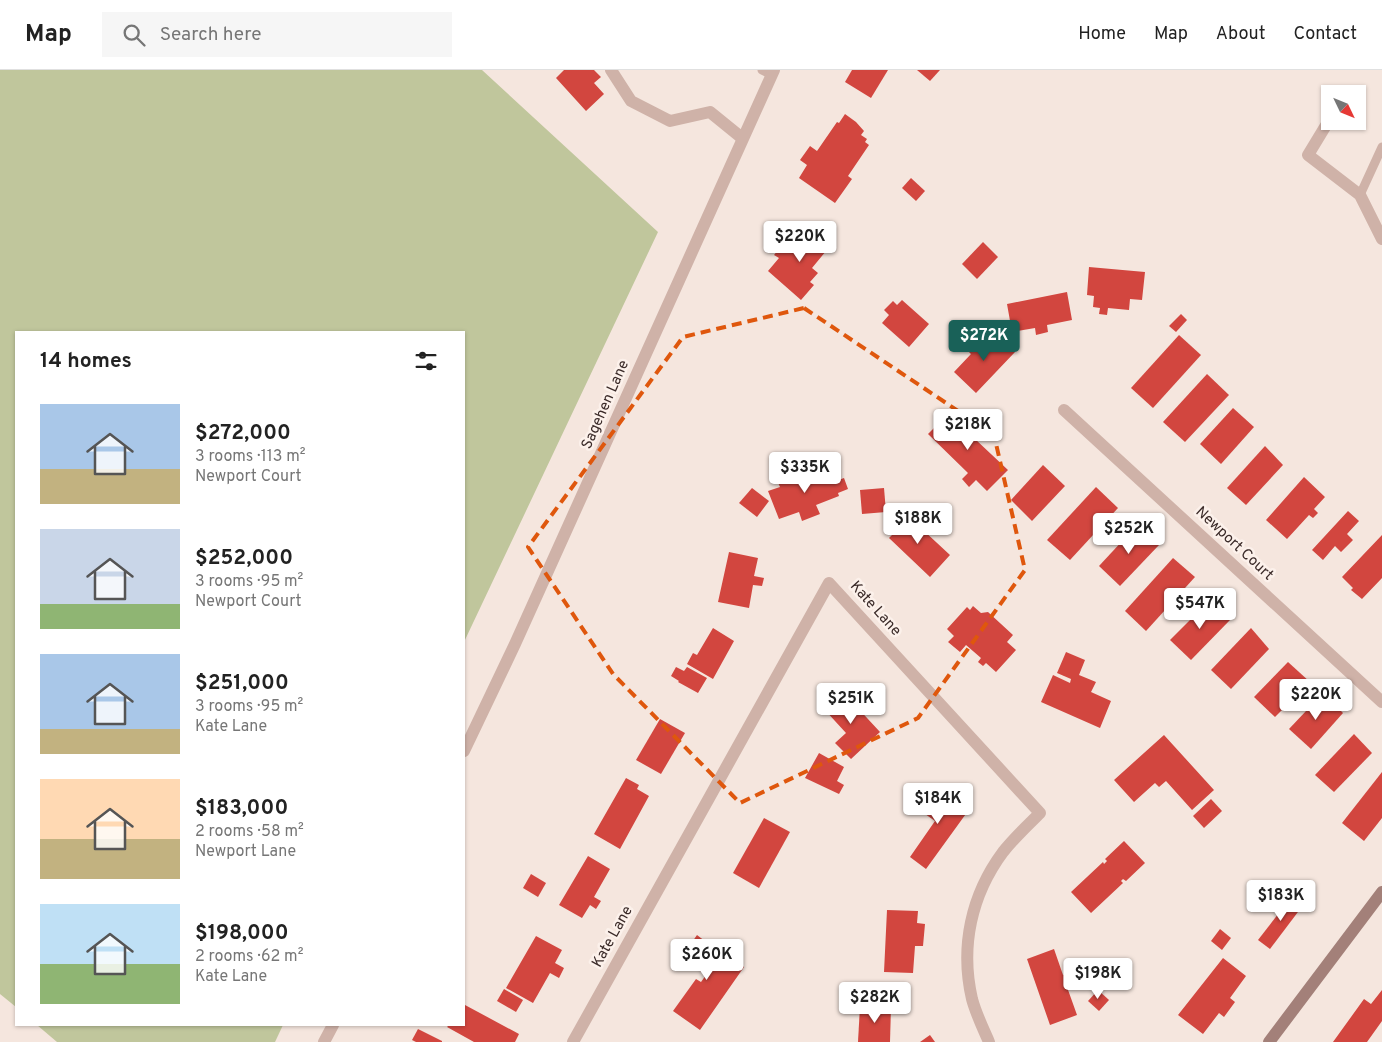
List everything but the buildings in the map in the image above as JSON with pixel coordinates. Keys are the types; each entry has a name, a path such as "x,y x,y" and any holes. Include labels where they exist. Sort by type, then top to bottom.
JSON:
{"street":[{"path":"611,70 631,101 670,121 710,112 742,138"},
{"name":"Sagehen Lane","path":"465,749 519,635 742,138 769,72"},
{"path":"1323,130 1308,154 1360,195 1382,239"},
{"name":"Newport Court","path":"1064,410 1382,702"},
{"name":"Kate Lane","path":"573,1042 829,583 1040,812 1004,851 986,878 973,909 967,941 967,972 973,1001 989,1042"},
{"path":"1269,1042 1382,892"},
{"path":"324,1042 332,1026"}],"lane":[{"path":"1360,195 1382,147"}],"highlighted area":[{"path":"804,308 994,435 1025,570 918,718 740,803 613,674 528,547 683,337"}],"green space":[{"path":"0,70 482,70 658,232 465,640 465,331 15,331 15,1006 0,994"},
{"path":"38,1026 283,1026 275,1042 57,1042"}]}
